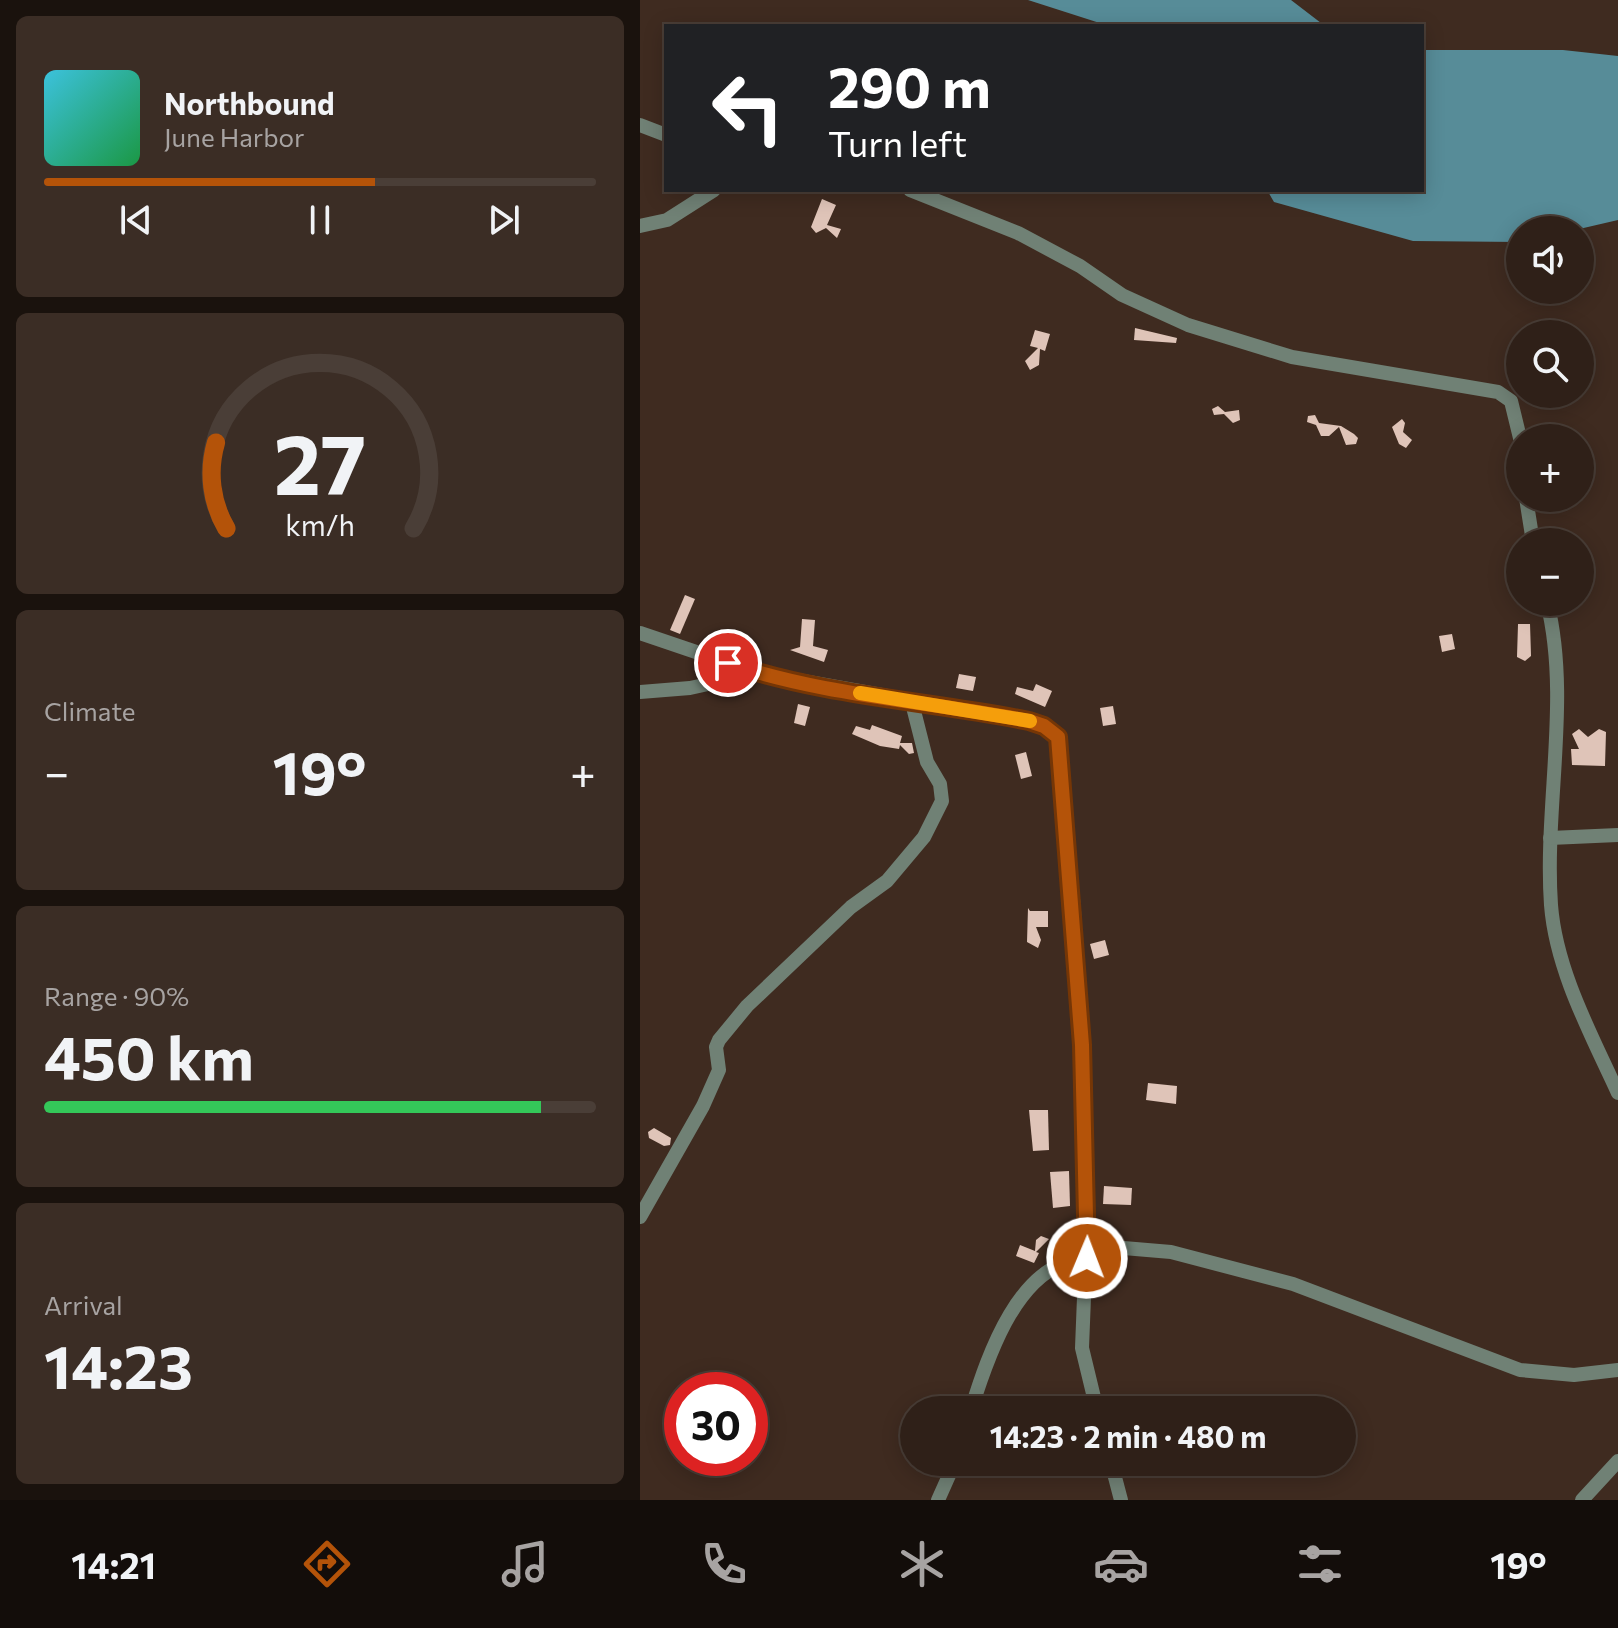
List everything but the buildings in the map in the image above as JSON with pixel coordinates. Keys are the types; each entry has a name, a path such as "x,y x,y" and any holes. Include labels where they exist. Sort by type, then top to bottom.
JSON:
{"street":[{"path":"640,125 664,134"},
{"path":"640,226 667,220 711,192"},
{"path":"915,192 1018,233 1080,266 1122,295 1188,325 1292,357 1498,392 1511,401 1517,424"},
{"path":"1549,616 1556,660 1550,838 1551,908 1560,955 1618,1093"},
{"path":"640,633 758,673 912,703 1029,721 1044,726 1058,737 1081,1030 1088,1251 1082,1348 1094,1396"},
{"path":"640,692 690,688 758,673"},
{"path":"640,1217 703,1106 719,1070 716,1047 719,1040 747,1006 851,907 887,881 924,837 942,801 940,784 927,762 912,703"},
{"path":"1550,838 1618,835"},
{"path":"976,1396 997,1338 1018,1302 1055,1264 1088,1251 1171,1252 1293,1284 1520,1370 1574,1375 1618,1370"},
{"path":"1582,1500 1618,1461"},
{"path":"938,1500 949,1476"},
{"path":"1115,1476 1121,1500"}],"water":[{"path":"1028,0 1291,0 1325,24 1103,24"},
{"path":"1424,50 1563,50 1618,56 1618,220 1594,226 1594,216 1506,216 1506,242 1413,241 1274,202 1268,192 1424,192"}],"slow traffic":[{"path":"860,693 1030,721"}],"route":[{"path":"728,663 758,673 912,703 1029,721 1044,726 1058,737 1074,910 1082,1045 1088,1196 1087,1258"}]}
